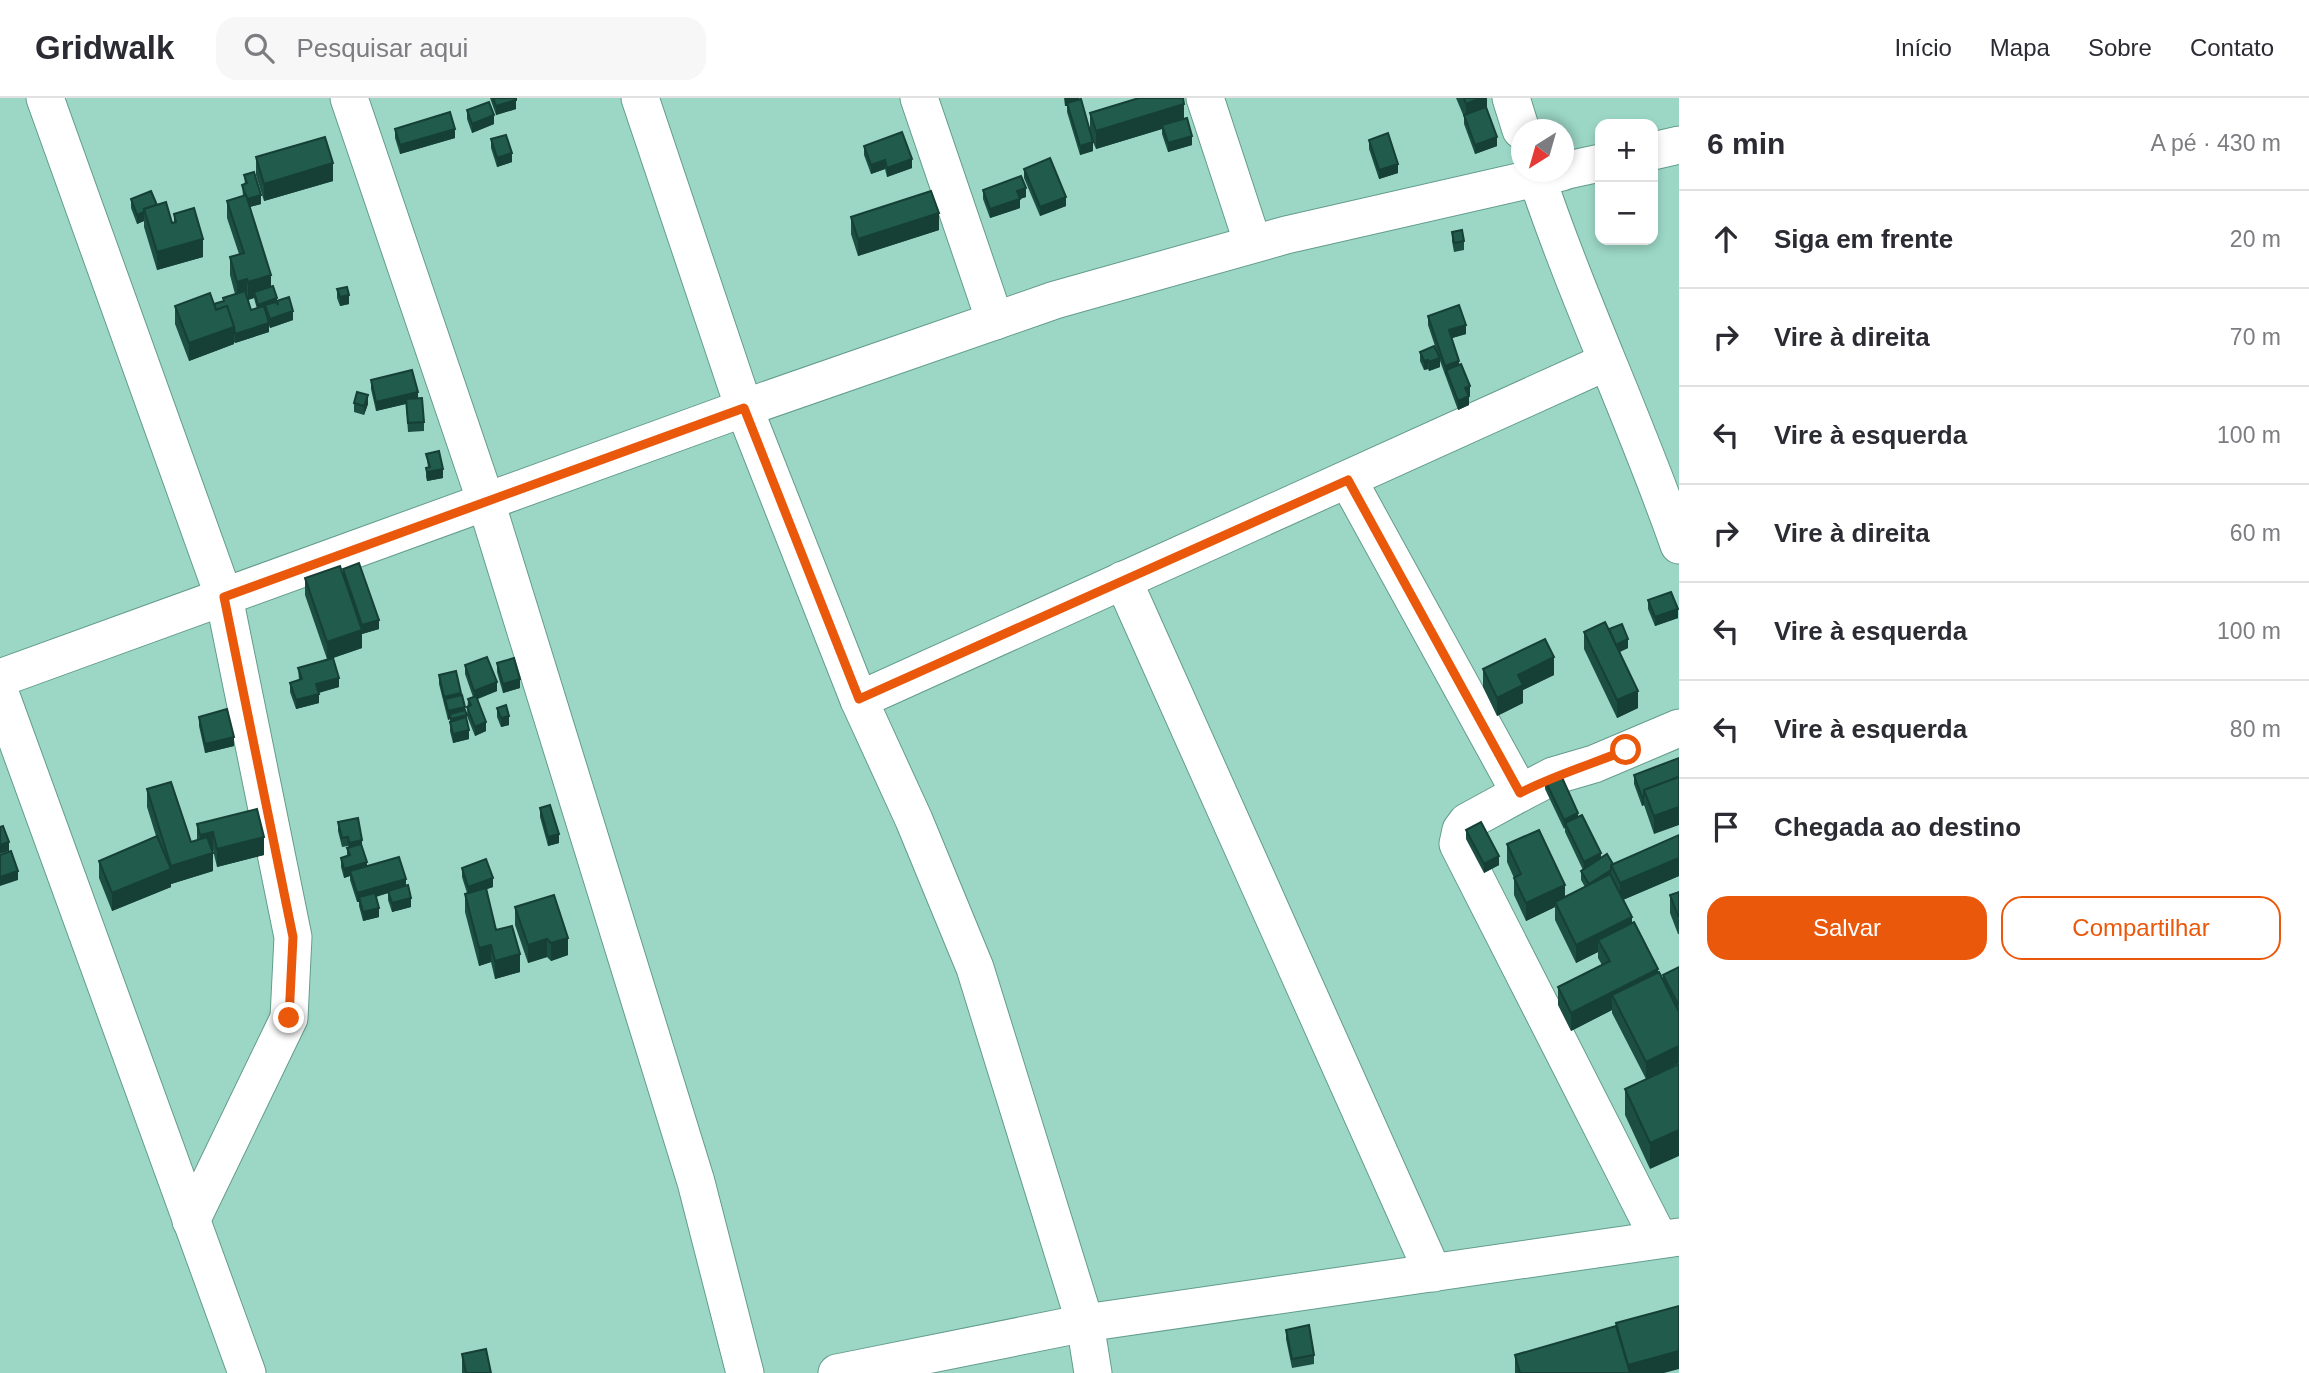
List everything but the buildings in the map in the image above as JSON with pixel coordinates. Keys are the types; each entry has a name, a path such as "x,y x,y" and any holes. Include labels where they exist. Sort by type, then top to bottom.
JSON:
{"street":[{"path":"45,98 224,597 293,937 289,1018 191,1221"},
{"path":"349,98 486,502 696,1182 745,1373"},
{"path":"640,98 744,408 859,699 914,820 975,968 1084,1323 1093,1373"},
{"path":"919,98 995,321"},
{"path":"1205,98 1253,244"},
{"path":"1511,98 1518,119"},
{"path":"1658,150 1679,145"},
{"path":"1574,168 1595,164"},
{"path":"0,678 744,408 1055,300 1286,235 1511,182"},
{"path":"1552,182 1606,362 1668,479 1679,545"},
{"path":"859,699 1606,362"},
{"path":"1348,480 1520,793"},
{"path":"1123,580 1433,1273"},
{"path":"0,693 247,1373"},
{"path":"837,1373 1084,1323 1669,1238 1458,844 1461,830 1467,822 1520,793 1553,776 1594,764 1679,728"}],"route":[{"path":"289,1018 293,937 224,597 744,408 859,699 1348,480 1520,793 1553,776 1594,764 1626,750"}]}
